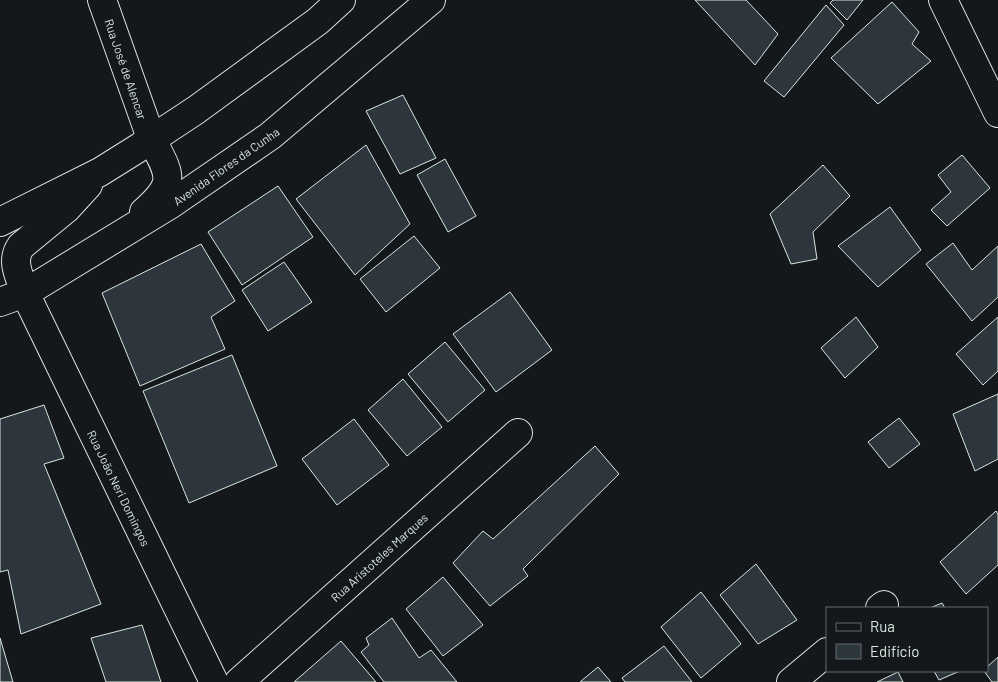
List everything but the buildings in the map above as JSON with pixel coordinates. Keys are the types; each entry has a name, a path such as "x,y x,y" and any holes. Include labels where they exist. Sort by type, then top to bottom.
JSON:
{"main road":[{"name":"Rua José de Alencar","path":"102,0 151,138 166,167 168,183 164,194 115,238"},
{"path":"0,222 100,172 196,110 318,21 341,0"},
{"name":"Avenida Flores da Cunha","path":"12,298 171,204 270,136 431,0"},
{"path":"943,0 998,113"},
{"name":"Rua João Neri Domingos","path":"100,172 66,209 21,246 15,254 12,298 214,682"},
{"name":"Rua Aristoteles Marques","path":"239,682 518,433"},
{"path":"791,682 826,653"}]}
